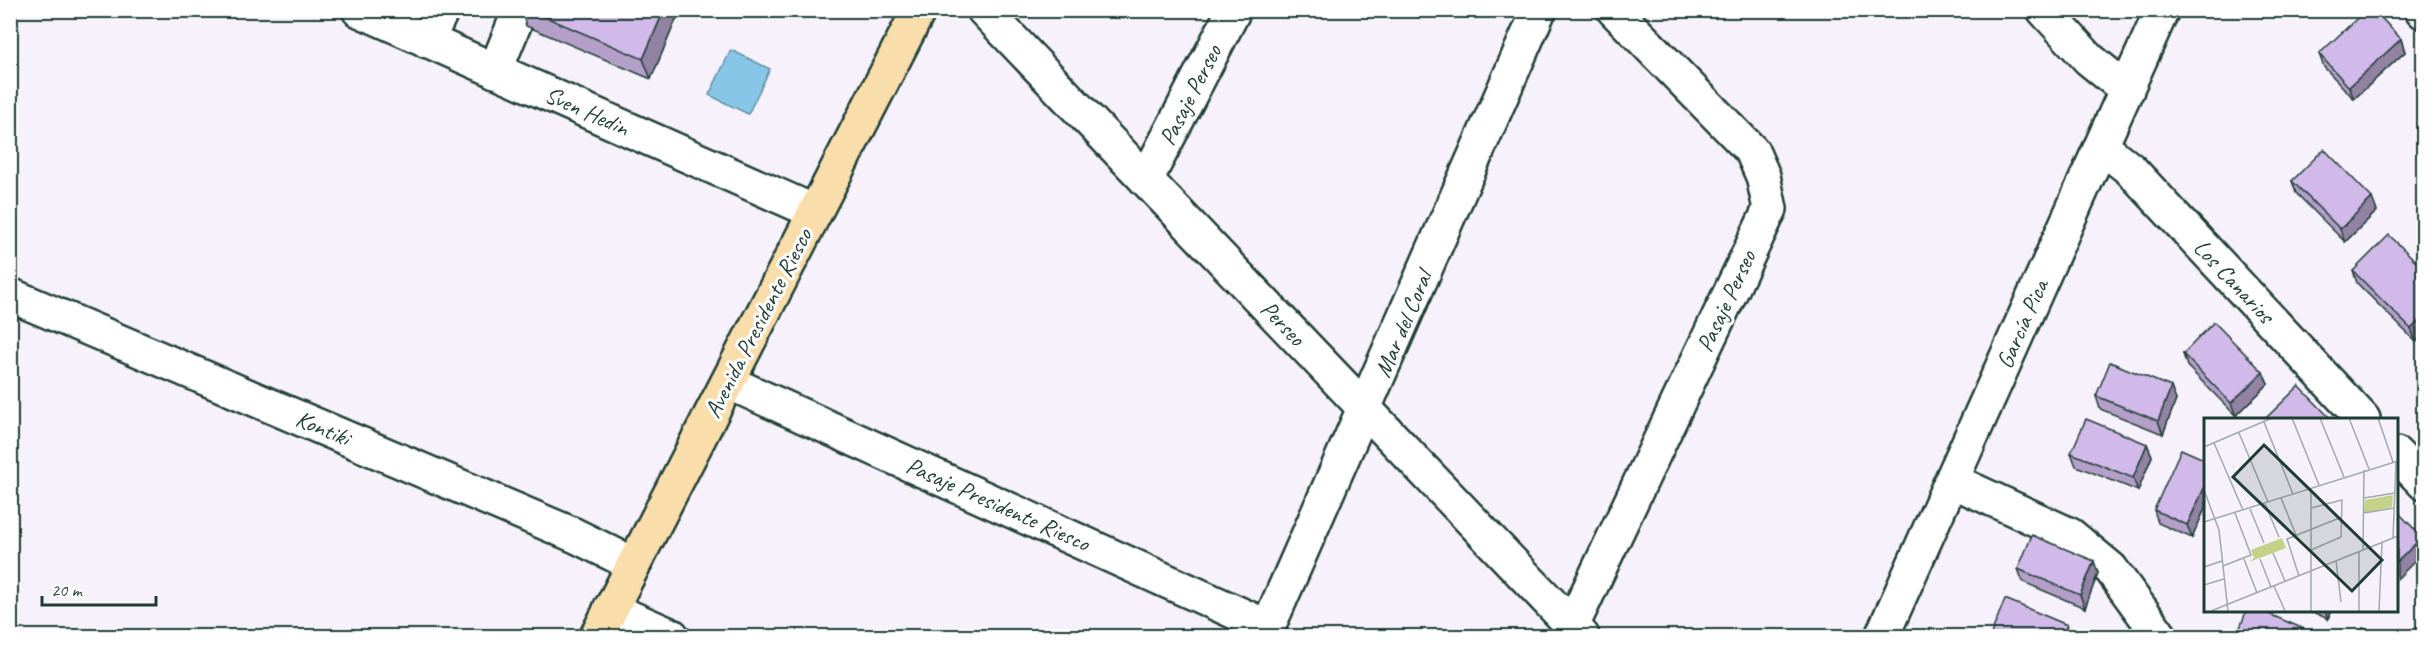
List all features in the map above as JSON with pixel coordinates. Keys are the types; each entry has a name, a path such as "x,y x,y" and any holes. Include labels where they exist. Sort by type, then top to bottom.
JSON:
{"main road":[{"name":"Avenida Presidente Riesco","path":"603,623 919,10"}],"street":[{"name":"Sven Hedin","path":"359,10 815,212"},
{"path":"427,40 442,10"},
{"path":"495,71 520,10"},
{"name":"Perseo","path":"984,10 1577,631"},
{"name":"Pasaje Perseo","path":"1146,180 1234,10"},
{"name":"Mar del Coral","path":"1266,632 1366,410 1539,10"},
{"name":"Pasaje Perseo","path":"1577,631 1770,208 1763,176 1752,151 1614,10"},
{"path":"2044,10 2089,59 2127,90"},
{"name":"García Pica","path":"1882,636 2162,10"},
{"name":"Los Canarios","path":"2101,146 2131,170 2362,418"},
{"name":"Kontiki","path":"10,295 574,534 633,564"},
{"name":"Pasaje Presidente Riesco","path":"728,382 1266,632"},
{"path":"2398,455 2424,483"},
{"path":"1953,481 2008,504 2070,535 2111,569 2142,608 2160,636"},
{"path":"603,623 672,636"}],"water":[{"path":"731,50 770,69 748,114 709,95"}],"building":[{"path":"529,10 664,10 643,59"},
{"path":"2366,10 2374,10 2401,39 2349,87 2319,54"},
{"path":"2324,149 2372,198 2340,229 2292,181"},
{"path":"2389,235 2424,269 2424,316 2411,329 2353,271"},
{"path":"2214,322 2263,372 2231,403 2183,354"},
{"path":"2110,362 2171,387 2158,421 2096,396"},
{"path":"2299,386 2330,418 2266,418"},
{"path":"2086,419 2147,444 2133,478 2071,453"},
{"path":"2181,449 2204,459 2204,488 2187,525 2154,510"},
{"path":"2398,512 2422,537 2398,561"},
{"path":"2032,535 2094,561 2080,595 2018,569"},
{"path":"2005,599 2067,625 2062,636 1998,636 1991,634"},
{"path":"2246,611 2262,611 2311,632 2309,636 2237,636"},
{"path":"2363,628 2385,636 2360,636"}]}
